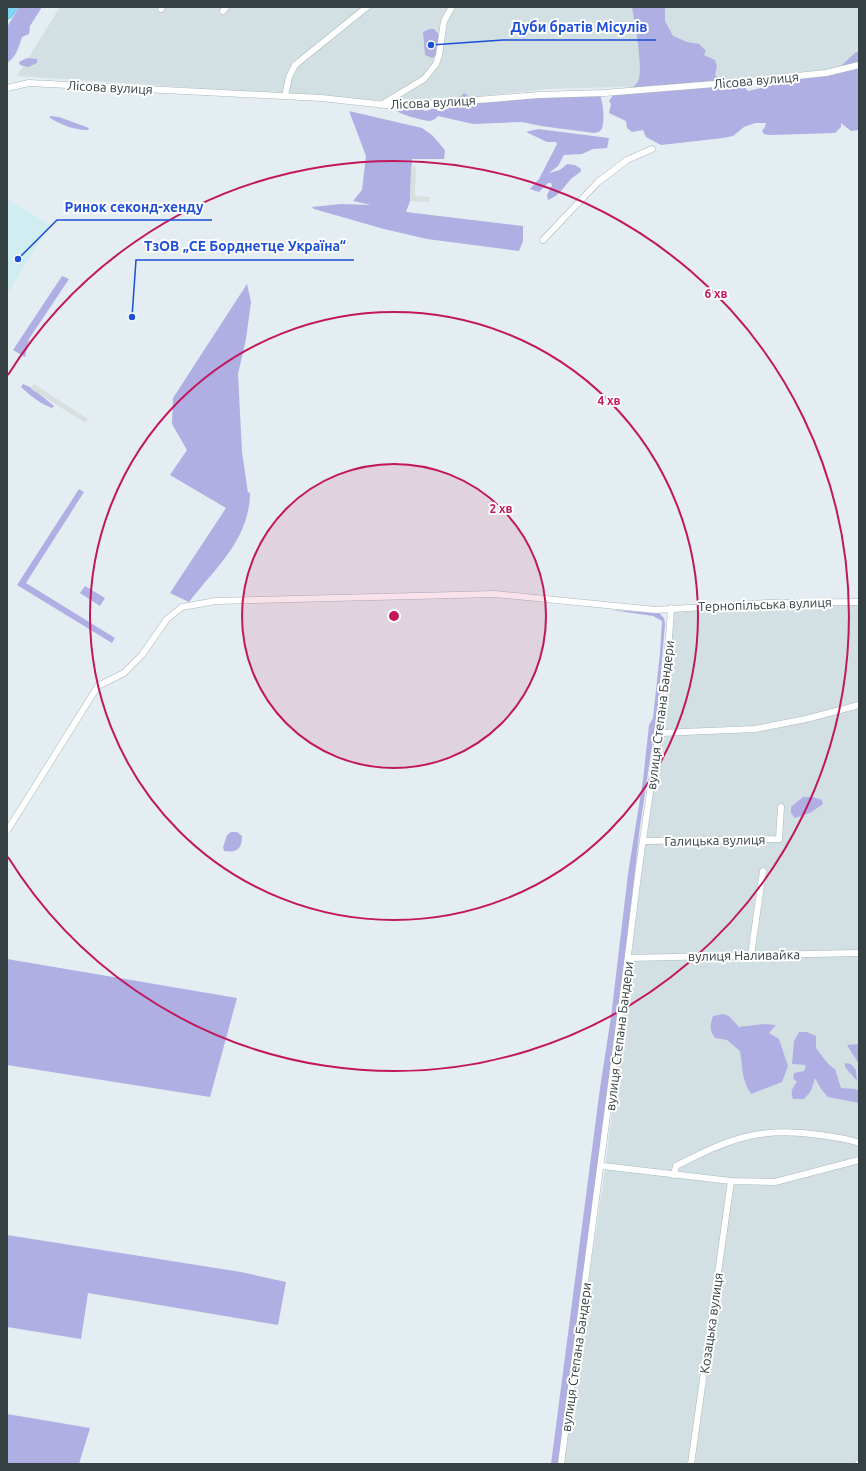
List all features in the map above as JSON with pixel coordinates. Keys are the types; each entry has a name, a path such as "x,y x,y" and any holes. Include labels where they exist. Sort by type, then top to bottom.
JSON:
{"highway":[{"path":"7,14 12,7"}],"street":[{"path":"285,96 289,78 295,65 367,7"},
{"path":"381,105 424,79 436,64 439,55 444,21 452,7"},
{"name":"Лісова вулиця","path":"7,88 29,83 285,96 381,105 463,102 539,95 604,93 739,82 826,73 859,65"},
{"path":"543,240 598,182 627,160 652,149"},
{"name":"Тернопільська вулиця","path":"7,831 98,686 124,673 142,655 167,619 182,607 216,601 495,594 649,609 767,603 859,602"},
{"name":"вулиця Степана Бандери","path":"562,1464 603,1166 643,840 660,733 672,608"},
{"path":"660,733 755,729 806,719 859,704"},
{"name":"Галицька вулиця","path":"643,840 779,839 781,807"},
{"path":"751,955 763,871"},
{"name":"вулиця Наливайка","path":"628,958 859,953"},
{"path":"674,1175 676,1166 702,1153 757,1133 789,1131 859,1143"},
{"path":"603,1166 731,1181 775,1182 859,1160"},
{"name":"Козацька вулиця","path":"691,1464 731,1181"}],"shaded area":[{"path":"19,7 42,7 30,26 29,34 22,37 15,55 7,63 7,27"},
{"path":"60,7 859,7 859,67 802,82 547,89 453,99 376,100 17,76"},
{"path":"632,7 665,7 665,21 673,36 687,42 699,44 706,51 704,55 715,60 717,66 715,75 720,79 737,78 748,91 831,71 842,65 856,52 859,52 859,130 851,131 841,123 841,127 835,133 770,135 764,134 762,131 766,123 755,123 744,127 733,136 661,145 646,137 643,130 632,132 627,128 626,121 609,113 611,104 609,101 613,95 632,88 637,83 639,78 640,69 638,46"},
{"path":"434,29 440,36 437,54 432,58 425,55 423,32"},
{"path":"27,58 37,59 37,63 28,67 20,65 19,62"},
{"path":"533,92 600,95 603,114 602,129 594,133 522,122 473,124 438,116 430,121 417,119 396,110 418,108 426,111 435,108 438,111 447,109 450,108 464,93 471,98"},
{"path":"349,111 422,128 432,135 445,150 444,159 412,159 410,201 406,212 523,226 523,241 519,251 427,239 384,229 314,209 312,207 341,204 371,205 353,201 362,190 366,156"},
{"path":"50,116 59,117 89,128 88,130 83,130 68,127 50,118"},
{"path":"538,129 609,138 607,148 593,149 582,154 564,155 558,166 549,173 560,170 567,164 575,165 581,169 581,171 571,179 558,194 548,200 547,195 552,185 551,183 548,183 539,192 530,189 539,179 557,144 556,142 547,142 526,132"},
{"path":"411,166 416,166 415,196 430,197 429,202 410,201"},
{"path":"7,199 50,225 7,294"},
{"path":"62,276 69,279 29,339 25,357 13,350"},
{"path":"247,284 251,302 246,339 238,374 242,452 248,493 250,492 248,509 244,524 230,552 189,602 170,593 226,508 170,475 187,450 172,424 173,398"},
{"path":"23,384 32,388 54,406 52,408 35,399 21,387"},
{"path":"34,384 88,419 86,423 31,389"},
{"path":"79,489 84,492 26,583 115,638 112,643 17,585"},
{"path":"85,586 105,598 100,606 80,593"},
{"path":"859,604 859,1464 562,1464 605,1169 645,846 660,740 674,611 745,606"},
{"path":"611,610 659,613 664,618 665,624 658,706 640,826 622,984 599,1153 594,1208 558,1464 551,1464 600,1088 611,1017 628,874 643,780 649,725 653,718 660,653 662,621 653,616"},
{"path":"803,797 813,797 822,800 823,804 810,813 795,818 791,813 791,807"},
{"path":"231,832 237,832 242,836 240,847 235,851 224,851 223,847 227,835"},
{"path":"7,959 237,998 210,1097 7,1065"},
{"path":"723,1014 729,1016 739,1027 763,1024 776,1025 769,1033 779,1039 788,1066 782,1082 751,1094 744,1078 740,1051 727,1040 715,1038 711,1030 713,1016"},
{"path":"799,1032 807,1032 816,1036 816,1048 827,1063 835,1069 841,1088 856,1089 859,1092 859,1103 828,1097 821,1089 815,1078 811,1091 804,1099 793,1099 792,1090 797,1082 793,1078 794,1073 804,1071 806,1065 792,1064 794,1041"},
{"path":"859,1044 859,1064 847,1045"},
{"path":"845,1063 851,1064 856,1070 857,1081 845,1067"},
{"path":"7,1235 241,1272 286,1282 278,1325 88,1293 81,1339 7,1327"},
{"path":"7,1414 90,1428 79,1464 7,1464"}],"place":[{"name":"Дуби братів Місулів","path":"431,45"},
{"name":"Ринок секонд-хенду","path":"18,259"},
{"name":"ТзОВ „СЕ Борднетце Україна“","path":"132,317"}]}
